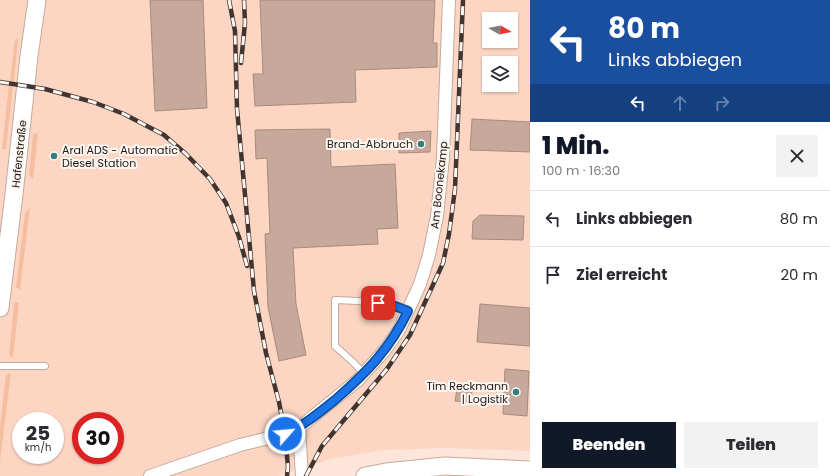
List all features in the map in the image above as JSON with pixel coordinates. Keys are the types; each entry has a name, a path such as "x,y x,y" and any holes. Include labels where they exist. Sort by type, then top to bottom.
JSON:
{"street":[{"name":"Hafenstraße","path":"0,308 29,56 37,0"},
{"name":"Am Boonekamp","path":"150,476 240,446 285,434 299,428 364,374 399,330 420,284 429,255 438,216 443,158 449,0"},
{"path":"299,428 302,476"},
{"path":"365,476 386,472 445,466 530,470"}],"lane":[{"path":"364,374 335,346 335,300 363,301 392,305 408,311"},
{"path":"0,366 45,366"}],"shaded area":[{"path":"0,0 530,0 530,451 446,448 385,450 331,459 278,476 0,476"},
{"path":"15,39 18,39 14,82 10,81"},
{"path":"9,85 13,86 6,149 2,149"},
{"path":"38,133 33,179 29,175 33,134"},
{"path":"30,207 20,290 16,287 25,213"},
{"path":"19,302 13,358 9,355 14,303"},
{"path":"11,373 0,461 0,426 6,375"}],"building":[{"path":"150,0 203,0 207,108 155,111"},
{"path":"260,0 435,0 433,43 437,43 437,67 355,70 356,102 255,106 253,74 263,74"},
{"path":"472,119 530,122 530,152 470,150"},
{"path":"330,129 331,167 395,164 398,228 377,229 378,244 293,248 296,304 306,355 279,361 268,307 265,234 270,233 267,158 256,159 255,130"},
{"path":"431,131 430,152 399,153 399,133"},
{"path":"480,215 524,216 523,240 472,239 473,221"},
{"path":"480,304 530,308 530,346 477,342"},
{"name":"Tim Reckmann | Logistik","path":"505,369 529,371 527,416 503,414"},
{"path":"457,389 472,390 471,402 455,401"}],"railway":[{"path":"229,0 235,31 237,109 254,291 266,353 279,402 285,434 288,467 287,476"},
{"path":"241,63 245,23 244,0"},
{"path":"306,476 322,446 387,369 410,335 443,263 449,234 455,189 463,0"},
{"path":"0,82 45,89 93,102 124,114 164,135 186,154 210,179 226,203 239,237 247,266"}],"place":[{"name":"Brand-Abbruch","path":"421,144"},
{"name":"Aral ADS - Automatic Diesel Station","path":"54,156"},
{"name":"Tim Reckmann | Logistik","path":"516,392"}],"route":[{"path":"285,434 299,428 357,381 385,350 399,330 408,311 392,305 378,303"}]}
